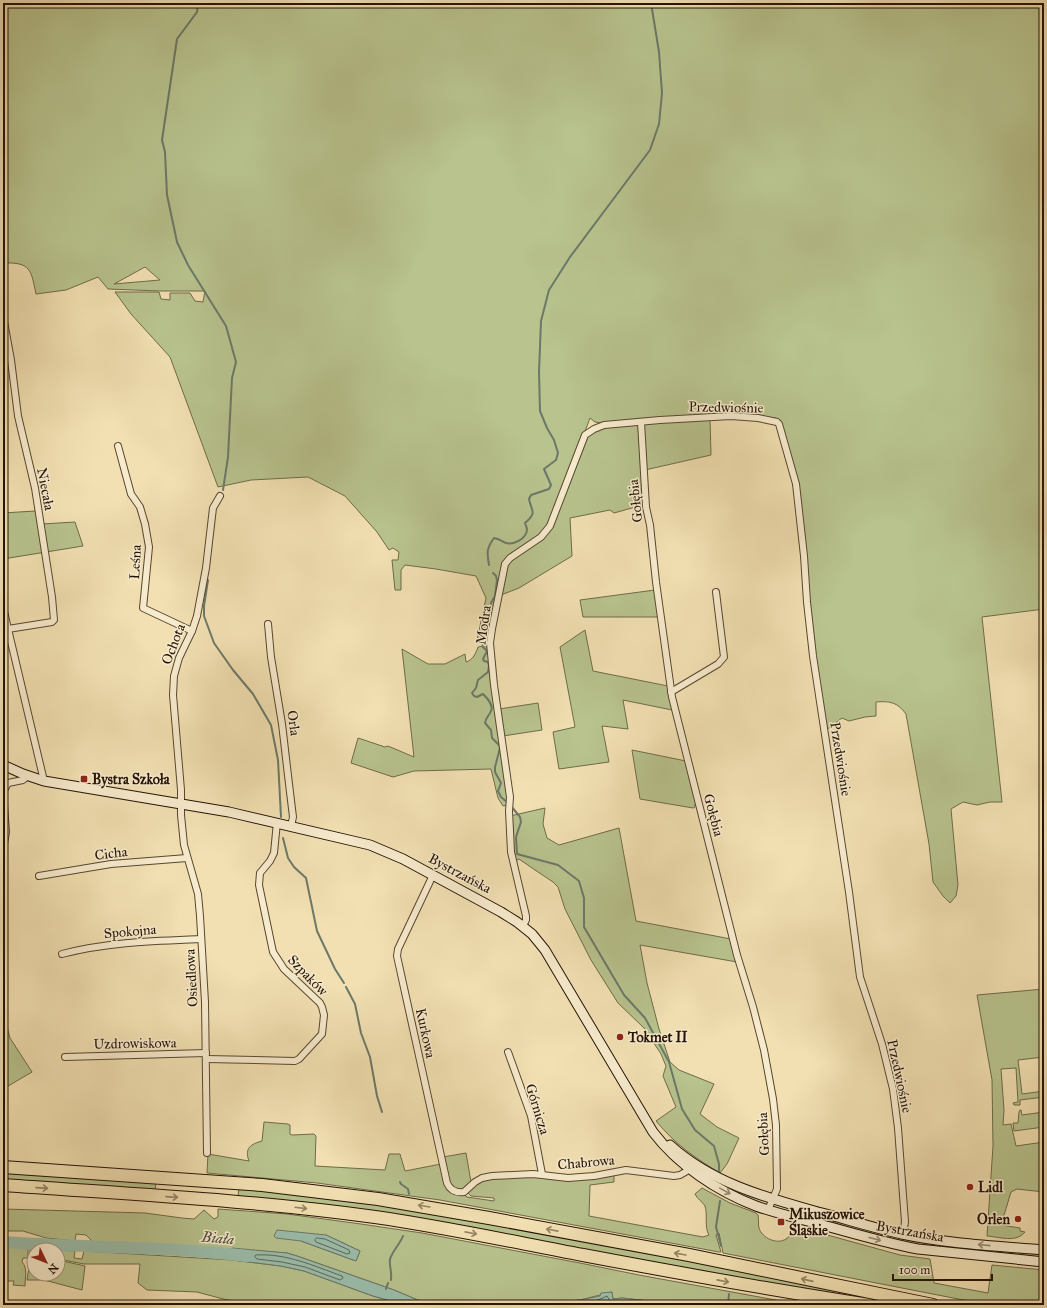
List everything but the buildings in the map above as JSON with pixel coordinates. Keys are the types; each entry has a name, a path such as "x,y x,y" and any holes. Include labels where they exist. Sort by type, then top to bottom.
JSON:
{"highway":[{"path":"3,1167 262,1185 378,1199 689,1255 933,1305"},
{"path":"3,1185 231,1201 334,1212 464,1232 757,1287 869,1305"},
{"path":"757,1287 774,1295 822,1305"}],"main road":[{"name":"Bystrzańska","path":"3,765 44,781 229,812 277,822 370,845 391,853 502,912 536,938 545,950 649,1126 663,1146 675,1157 694,1168 730,1193 768,1210 899,1246 1044,1262"},
{"name":"Bystrzańska","path":"694,1168 734,1186 774,1199 904,1234 951,1241 1044,1250"}],"street":[{"name":"Niecała","path":"3,316 11,360 18,416 36,496 52,597 54,620 52,622 8,629"},
{"name":"Przedwiośnie","path":"641,422 731,416 763,418 774,420 779,424 796,484 813,656 849,892 860,977 884,1050 890,1072 895,1101 906,1222 904,1234"},
{"name":"Gołębia","path":"641,422 646,507 671,692 737,955 764,1050 773,1099 776,1125 777,1190 768,1210"},
{"name":"Modra","path":"522,926 526,920 526,916 511,852 510,801 494,685 490,643 505,564 510,558 541,537 550,526 585,435 604,425 641,422"},
{"name":"Leśna","path":"118,446 131,494 140,507 149,547 143,608 192,631"},
{"name":"Ochota","path":"181,804 173,708 173,686 179,658 192,631 197,616 206,568 213,508 220,496"},
{"path":"671,692 718,664 724,657 716,592"},
{"path":"3,607 44,781"},
{"name":"Orla","path":"268,624 271,657 282,724 293,817 291,826"},
{"path":"3,850 6,832 4,788 8,783 23,780 28,776"},
{"name":"Osiedlowa","path":"181,804 182,830 187,858 198,894 205,1002 207,1153"},
{"name":"Szpaków","path":"206,1056 295,1061 322,1034 324,1015 322,1007 316,999 290,976 276,959 265,918 259,878 262,869 270,861 274,852 277,822"},
{"name":"Cicha","path":"39,876 111,864 187,858"},
{"name":"Kurkowa","path":"433,875 398,949 397,956 447,1183 451,1189 464,1192"},
{"name":"Spokojna","path":"62,954 94,946 131,942 201,939"},
{"name":"Górnicza","path":"508,1052 531,1116 542,1174"},
{"name":"Uzdrowiskowa","path":"64,1057 206,1056"},
{"name":"Chabrowa","path":"464,1192 475,1182 487,1177 542,1174 553,1177 568,1178 594,1176 626,1170 674,1176 680,1175 694,1168"}],"green space":[{"path":"3,3 1044,3 1044,609 982,617 1002,802 990,802 977,805 963,802 951,809 958,885 956,896 950,903 933,882 929,844 906,714 893,703 876,702 876,716 849,721 842,718 825,731 817,681 801,512 778,420 775,418 602,423 595,422 590,418 552,519 544,531 506,559 489,640 480,642 477,640 486,598 476,576 405,565 401,570 401,590 395,590 392,560 398,560 399,552 393,548 389,550 377,532 345,496 308,477 251,480 218,487 170,357 131,314 115,292 159,292 161,299 170,300 170,293 190,293 195,301 203,302 205,291 108,289 98,277 66,290 36,294 33,279 28,269 19,264 3,263","holes":["145,267 160,280 114,284"]},
{"path":"710,419 711,455 645,470 644,423"},
{"path":"639,424 643,503 639,506 614,513 610,510 570,518 572,556 519,588 501,595 506,567 509,562 542,538 586,437 603,428"},
{"path":"35,511 42,524 75,522 83,546 3,559 3,513"},
{"path":"655,590 658,617 583,617 580,600"},
{"path":"585,630 593,671 668,686 672,710 623,700 628,729 602,726 609,762 559,769 553,732 575,727 560,647"},
{"path":"485,646 488,648 508,805 503,806 498,798 491,769 414,771 393,777 351,763 358,738 385,747 388,746 414,757 402,649 428,664 445,664 465,654 466,662 471,660 478,647"},
{"path":"538,703 542,730 503,736 499,709"},
{"path":"632,750 686,761 696,803 695,807 693,808 640,799"},
{"path":"545,808 543,824 547,838 559,845 619,828 636,921 731,939 737,962 640,945 647,983 659,1029 670,1062 679,1070 714,1084 700,1114 717,1127 739,1138 727,1164 720,1173 702,1162 670,1137 656,1121 676,1107 663,1076 666,1066 661,1054 644,1028 618,1003 591,960 565,909 558,887 519,859 515,861 510,816"},
{"path":"1044,989 1044,1057 1018,1060 1022,1094 1044,1091 1044,1097 1020,1100 1020,1105 1014,1105 1013,1103 1018,1102 1016,1068 1001,1069 1004,1110 1003,1125 1011,1124 1016,1146 1044,1142 1044,1192 1017,1189 1011,1192 1001,1225 1020,1228 1020,1231 1025,1232 1012,1238 987,1236 993,1146 992,1080 977,995"},
{"path":"3,1012 10,1038 32,1072 3,1089"},
{"path":"1020,1110 1022,1115 1044,1112 1044,1127 1014,1131 1013,1123 1018,1123"},
{"path":"264,1122 288,1124 290,1125 290,1134 292,1135 314,1134 316,1136 315,1166 385,1170 389,1154 400,1154 405,1171 441,1164 445,1183 467,1197 494,1201 494,1198 471,1196 468,1193 476,1183 492,1178 614,1174 614,1182 590,1185 589,1216 703,1237 709,1235 706,1210 705,1206 695,1194 702,1188 730,1203 756,1213 758,1215 761,1232 770,1240 782,1241 802,1228 900,1255 930,1259 934,1283 988,1293 992,1265 1044,1270 1044,1305 989,1305 723,1253 719,1233 716,1235 721,1252 440,1200 317,1183 207,1173 208,1154 249,1161 247,1153 248,1150 252,1145 262,1141"},
{"path":"466,1153 471,1182 460,1190 450,1185 443,1157"},
{"path":"3,1170 156,1181 155,1192 3,1181"},
{"path":"239,1187 383,1204 715,1265 909,1305 892,1305 238,1197"},
{"path":"3,1209 145,1213 194,1219 204,1210 214,1219 218,1217 218,1209 287,1214 422,1233 803,1305 756,1305 746,1303 745,1305 730,1305 730,1301 725,1303 726,1305 684,1305 622,1298 613,1299 612,1292 580,1300 527,1305 435,1305 287,1253 187,1246 93,1242 86,1235 76,1234 75,1241 46,1238 23,1231 3,1231","holes":["326,1235 360,1251 356,1261 301,1241"]},
{"path":"820,1216 910,1240 1044,1254 1044,1258 905,1243 819,1220"},
{"path":"3,1246 26,1247 26,1258 23,1258 22,1262 26,1270 25,1286 13,1285 14,1281 3,1281"},
{"path":"66,1250 75,1251 74,1258 82,1259 84,1251 232,1260 281,1266 304,1271 373,1296 405,1305 271,1305 227,1300 197,1292 147,1290 138,1283 140,1264 84,1264 66,1261"},
{"path":"66,1262 85,1266 82,1290 52,1282 66,1282"}],"water":[{"path":"277,1230 326,1235 360,1251 356,1261 301,1241 276,1238 274,1236"},
{"path":"232,1248 287,1253 435,1305 405,1305 373,1296 304,1271 281,1266 232,1260"},
{"path":"612,1292 613,1299 622,1298 684,1305 527,1305 580,1300 600,1296 601,1293"}],"waterway":[{"path":"198,3 197,12 177,39 162,140 165,152 167,195 177,242 188,265 226,326 236,362 232,378 228,457 223,490"},
{"path":"489,565 488,551 494,538 506,543 513,543 522,539 526,533 527,530 525,523 533,514 529,499 531,495 549,489 551,485 544,469 556,460 558,453 554,440 540,411 539,372 541,321 549,290 570,257 650,150 659,124 662,93 659,52 651,3"},
{"path":"493,573 497,580 495,596 491,603 488,620 482,630 481,636 483,647 487,651 483,659 484,661 488,662 488,672 478,680 476,688 472,693 477,697 483,694 492,706 485,723 491,730 492,738 500,748 495,772 501,783 498,791 501,797 508,803"},
{"path":"208,580 204,616 214,643 233,670 253,694 271,725 278,760 281,817"},
{"path":"511,806 520,817 521,822 516,837 517,854 558,865 579,881 584,898 584,927 624,995 645,1018 669,1062 682,1109 695,1130 714,1146 719,1164 719,1171"},
{"path":"283,838 288,858 294,867 306,878 317,931 335,969 344,983"},
{"path":"346,987 355,1004 361,1033 370,1057 377,1096 382,1112"},
{"path":"400,1182 408,1189 409,1194"},
{"path":"720,1201 716,1227 721,1246"},
{"path":"391,1280 390,1259 403,1236"},
{"name":"Biała","path":"3,1242 186,1250 247,1256"},
{"path":"386,1289 388,1283"},
{"path":"728,1305 729,1294"}],"place":[{"name":"Bystra Szkoła","path":"84,779"},
{"name":"Tokmet II","path":"620,1037"},
{"name":"Lidl","path":"970,1187"},
{"name":"Orlen","path":"1018,1219"},
{"name":"Mikuszowice Śląskie","path":"781,1222"}]}
